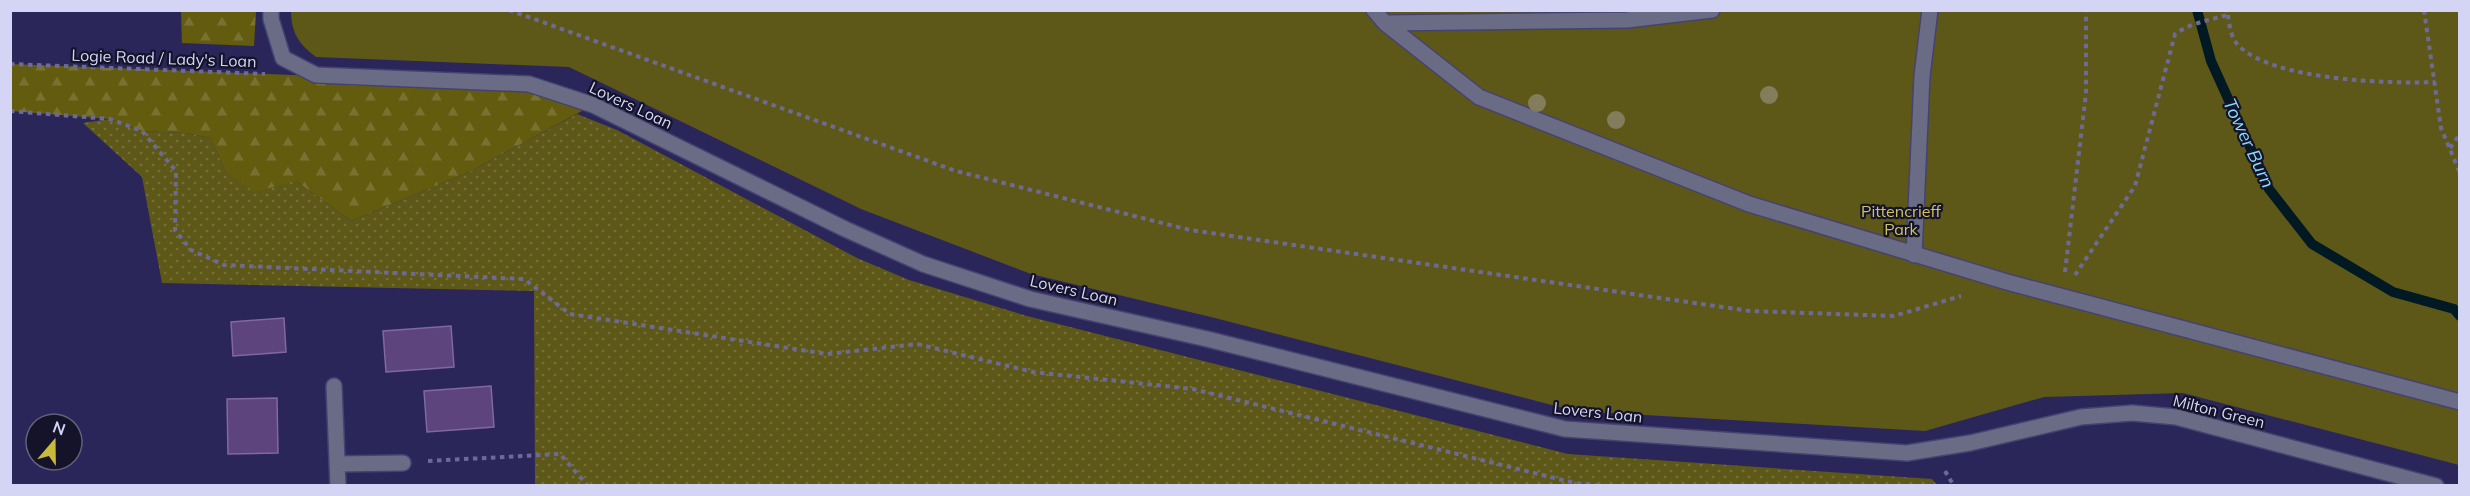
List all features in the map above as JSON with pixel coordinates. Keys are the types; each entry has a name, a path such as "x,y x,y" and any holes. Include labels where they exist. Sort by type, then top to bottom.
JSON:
{"street":[{"path":"1374,10 1384,23 1479,97 1749,204 2007,282 2460,402"},
{"path":"1384,23 1627,20 1712,10"},
{"path":"1914,255 1922,76 1930,10"},
{"name":"Lovers Loan","path":"271,15 284,58 316,75 529,84 593,105 845,229 923,264 1030,300 1207,339 1565,429 1907,453 1933,449"},
{"path":"334,386 338,486"},
{"name":"Milton Green","path":"1933,449 1970,443 2081,417 2132,413 2176,417 2428,485"},
{"path":"337,464 403,463"}],"path":[{"path":"509,10 956,171 1190,230 1750,311 1894,316 1962,296"},
{"path":"2062,295 2086,93 2086,10"},
{"path":"2424,10 2441,128 2460,173"},
{"path":"2062,295 2135,186 2175,34 2188,25 2213,20 2227,13 2237,44 2261,61 2334,79 2435,82"},
{"name":"Logie Road / Lady's Loan","path":"10,64 272,74"},
{"path":"10,111 110,119 142,131 176,171 175,230 191,250 224,265 524,279 570,314 827,354 917,344 1033,372 1193,389 1575,483 1605,486"},
{"path":"2450,148 2460,134"},
{"path":"403,463 560,454 588,486"}],"green space":[{"name":"Pittencrieff Park","path":"291,10 2459,11 2459,465 2183,393 2044,397 1925,431 1575,411 1215,318 1031,274 861,209 569,67 316,57 294,32"},
{"path":"181,11 256,11 254,46 182,43"},
{"path":"11,64 529,84 593,105 469,172 351,221 296,181 254,192 225,171 211,138 185,133 142,131 110,119 11,111"},
{"path":"577,114 617,130 857,258 909,280 1027,316 1568,454 1932,479 1937,485 535,485 534,291 162,283 142,177 83,123 110,119 142,131 185,133 211,138 225,171 296,181 351,221 469,172"}],"building":[{"path":"284,318 286,352 233,356 231,322"},
{"path":"451,326 454,367 386,372 383,331"},
{"path":"491,386 494,427 427,432 424,391"},
{"path":"277,398 278,453 228,454 227,399"}],"waterway":[{"name":"Tower Burn","path":"2197,10 2211,61 2269,189 2312,244 2393,292 2454,309 2460,316"}]}
